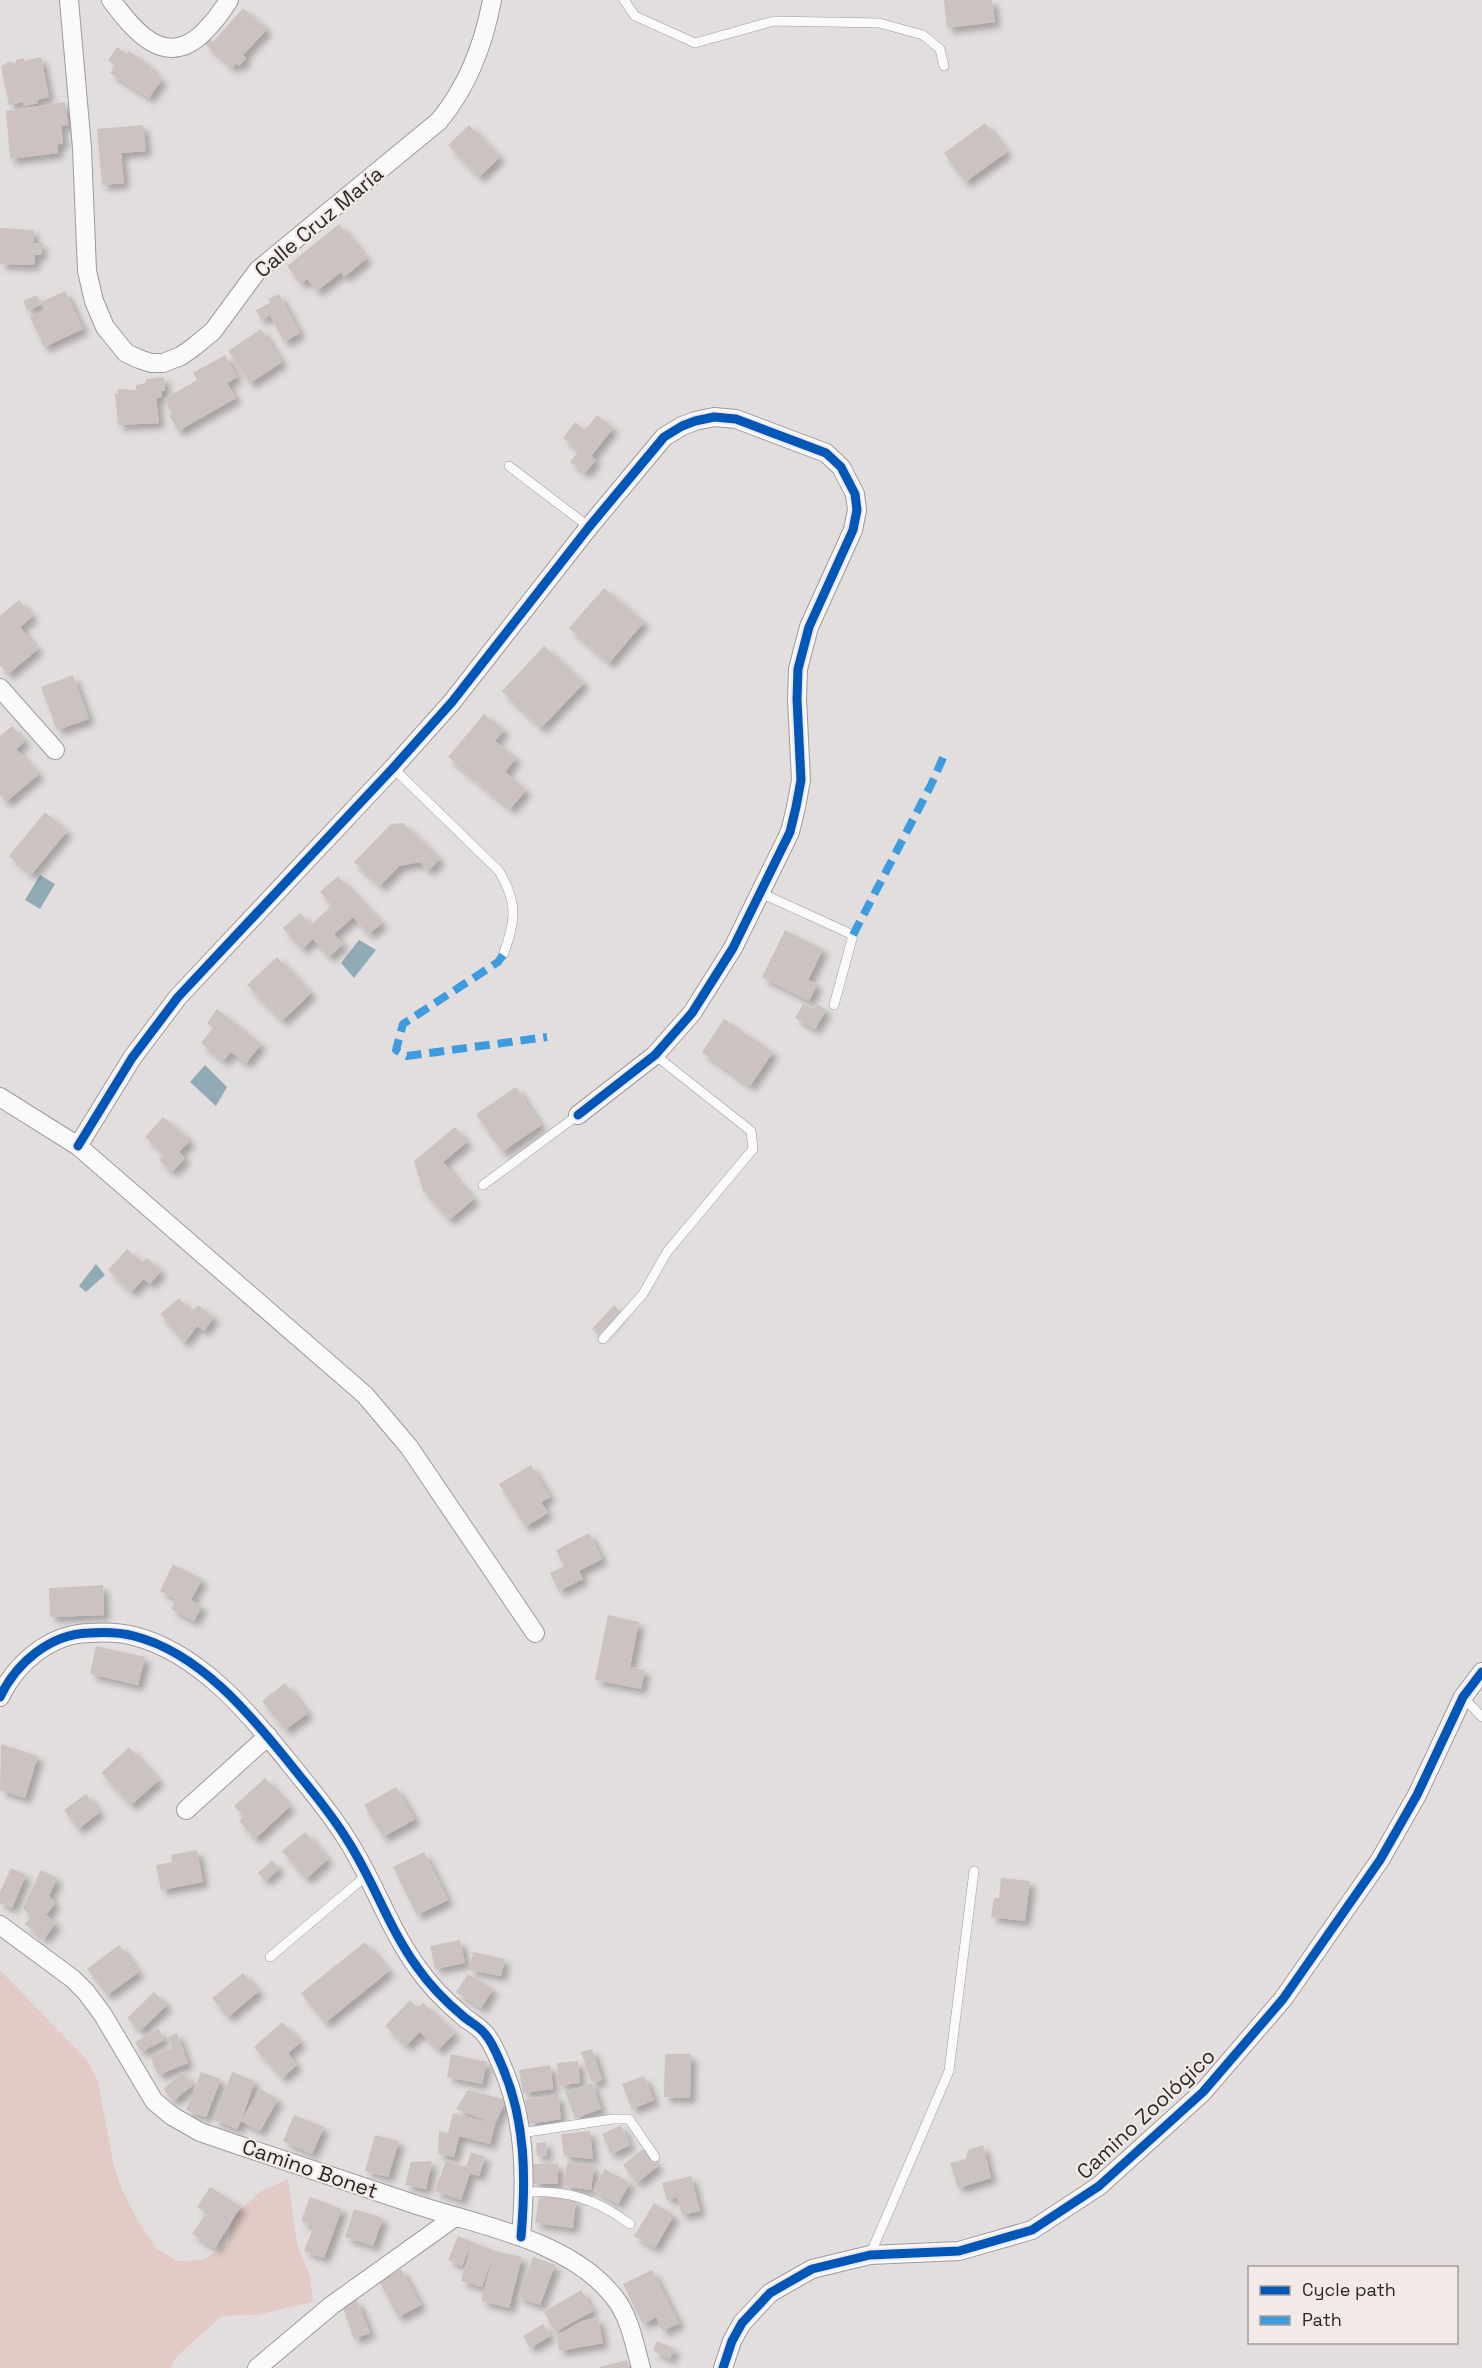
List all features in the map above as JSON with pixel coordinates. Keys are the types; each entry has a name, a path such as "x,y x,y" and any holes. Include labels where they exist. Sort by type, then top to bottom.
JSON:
{"street":[{"name":"Calle Cruz María","path":"69,0 82,148 87,272 105,327 126,352 151,363 163,363 181,356 213,331 258,270 439,121 454,103 466,78 481,43 492,0"},
{"path":"111,0 131,25 146,38 162,47 177,49 191,43 219,17 229,0"},
{"path":"78,1146 132,1058 178,997 452,702 589,527 664,437 682,426 704,419 736,419 825,453 842,467 855,494 857,510 853,530 809,627 798,669 797,699 801,780 796,807 790,832 761,893 733,948 692,1013 655,1055 578,1115"},
{"path":"0,688 55,750"},
{"path":"0,1097 78,1146 365,1395 409,1447 535,1634"},
{"path":"0,1697 7,1682 30,1656 55,1642 81,1633 110,1632 133,1635 158,1644 208,1676 238,1702 268,1736 347,1839 402,1943 422,1974 434,1990 484,2032 494,2047 513,2094 521,2133 525,2192 521,2237"},
{"name":"Camino Zoológico","path":"723,2368 732,2341 742,2323 770,2293 812,2269 870,2256 959,2251 1032,2230 1099,2186 1203,2092 1283,1999 1380,1860 1417,1795 1463,1697 1482,1672"},
{"path":"186,1810 268,1736"},
{"name":"Camino Bonet","path":"0,1925 73,1979 86,1992 103,2015 154,2101 172,2116 200,2132 521,2237 551,2250 585,2270 614,2297 629,2323 641,2368"},
{"path":"257,2368 332,2305 455,2217"}],"lane":[{"path":"624,0 635,16 695,43 774,21 879,22 923,35 940,49 944,66"},
{"path":"508,466 589,527"},
{"path":"393,768 504,878 514,909 513,928 503,954"},
{"path":"761,893 853,935 834,1005"},
{"path":"603,1339 643,1294 667,1252 753,1149 751,1131 655,1055"},
{"path":"483,1185 578,1115"},
{"path":"1463,1697 1482,1717"},
{"path":"870,2256 949,2071 974,1871"},
{"path":"270,1957 366,1876"},
{"path":"521,2133 613,2119 629,2119 655,2157"},
{"path":"525,2192 546,2191 597,2202 630,2224"}],"shaded area":[{"path":"0,1970 87,2060 98,2081 113,2162 122,2190 138,2221 156,2248 177,2261 203,2260 228,2244 231,2218 261,2191 288,2179 297,2244 310,2276 313,2302 257,2315 222,2316 176,2357 171,2368 0,2368"}],"water":[{"path":"40,875 55,884 40,909 25,900"},
{"path":"359,940 376,950 354,978 341,963"},
{"path":"205,1065 227,1087 216,1106 190,1082"},
{"path":"96,1264 105,1275 86,1292 79,1286"}],"building":[{"path":"944,0 992,0 995,22 947,28"},
{"path":"243,8 267,29 243,55 246,58 239,66 236,63 232,68 205,44 210,38 213,42"},
{"path":"117,47 127,54 129,51 153,69 151,71 162,79 149,98 110,73 115,65 108,60"},
{"path":"41,57 49,97 37,100 38,103 24,106 23,102 9,105 1,66 11,61 16,63 16,60 24,58 24,61"},
{"path":"65,102 68,125 61,126 63,143 57,145 58,153 10,159 6,111"},
{"path":"985,123 1007,152 965,182 944,153"},
{"path":"143,125 146,151 121,153 124,183 102,185 97,129"},
{"path":"469,125 500,157 479,177 448,145"},
{"path":"339,224 367,258 344,277 341,272 317,291 307,279 301,284 287,266"},
{"path":"0,228 34,230 33,243 42,243 41,255 35,255 34,265 0,264"},
{"path":"65,291 83,329 44,347 30,317 45,310 41,302"},
{"path":"279,294 300,333 284,342 270,315 261,320 256,310 270,303 268,299"},
{"path":"37,295 41,304 28,311 23,301"},
{"path":"261,329 282,362 250,383 228,351"},
{"path":"225,355 237,377 227,383 236,398 178,431 169,415 172,414 164,399 197,380 193,373"},
{"path":"164,377 165,391 161,391 162,397 156,398 159,423 118,425 115,394 118,394 118,389 136,390 136,385 146,383 146,379"},
{"path":"597,415 613,428 591,456 596,460 585,473 570,462 579,451 563,438 575,422 585,430"},
{"path":"604,588 644,622 609,663 569,628"},
{"path":"19,600 33,616 20,627 38,649 8,674 0,665 0,616"},
{"path":"544,646 584,683 541,728 502,691"},
{"path":"73,675 89,719 57,730 41,687"},
{"path":"484,714 504,730 495,741 516,758 505,772 526,790 510,809 448,757"},
{"path":"12,726 25,741 16,749 39,774 6,802 0,795 0,736"},
{"path":"45,812 67,831 31,875 9,856"},
{"path":"403,823 440,859 428,871 420,862 399,866 380,886 354,862 391,824"},
{"path":"338,876 382,923 369,934 353,917 334,934 343,944 329,957 313,939 302,949 283,928 300,913 311,925 332,905 320,892"},
{"path":"785,930 823,949 808,980 817,984 809,1001 762,977"},
{"path":"277,957 311,993 282,1021 247,985"},
{"path":"803,1004 814,1009 817,1004 826,1010 815,1029 795,1018"},
{"path":"217,1009 261,1044 246,1063 231,1052 223,1061 201,1043 213,1028 207,1023"},
{"path":"724,1019 773,1052 750,1086 702,1052"},
{"path":"516,1087 541,1125 502,1152 476,1114"},
{"path":"163,1117 190,1140 179,1152 185,1158 172,1172 159,1160 165,1154 145,1137"},
{"path":"455,1127 467,1142 443,1162 474,1199 449,1220 423,1190 414,1161"},
{"path":"127,1249 141,1262 147,1258 161,1271 150,1284 144,1279 131,1292 108,1270"},
{"path":"179,1298 191,1312 198,1305 214,1317 204,1331 197,1326 184,1343 160,1314"},
{"path":"614,1305 621,1312 599,1335 592,1329"},
{"path":"531,1465 550,1497 541,1502 548,1513 525,1527 499,1484"},
{"path":"589,1533 602,1559 579,1571 583,1579 559,1591 550,1573 564,1566 556,1550"},
{"path":"173,1564 202,1579 191,1600 202,1606 194,1621 171,1609 176,1599 160,1591"},
{"path":"103,1585 104,1615 50,1617 49,1588"},
{"path":"608,1615 639,1622 630,1667 645,1670 641,1689 595,1680"},
{"path":"96,1646 145,1657 138,1685 90,1674"},
{"path":"285,1683 308,1713 285,1730 262,1701"},
{"path":"1,1744 38,1756 25,1798 0,1790"},
{"path":"129,1747 159,1780 131,1805 101,1773"},
{"path":"265,1778 290,1806 255,1839 239,1821 244,1816 234,1806"},
{"path":"396,1787 415,1819 383,1837 364,1805"},
{"path":"86,1794 100,1812 78,1829 64,1810"},
{"path":"305,1832 328,1859 306,1879 282,1851"},
{"path":"197,1850 203,1882 161,1890 156,1865 172,1862 171,1855"},
{"path":"424,1852 448,1900 417,1915 393,1867"},
{"path":"272,1860 279,1869 265,1881 258,1873"},
{"path":"11,1868 26,1875 12,1908 0,1903 0,1892"},
{"path":"41,1870 57,1878 49,1896 55,1903 46,1915 56,1923 44,1939 25,1924 31,1917 23,1908"},
{"path":"1001,1878 1030,1881 1025,1921 991,1917 994,1898 999,1898"},
{"path":"460,1940 465,1963 435,1969 430,1946"},
{"path":"365,1942 389,1971 325,2023 301,1993"},
{"path":"119,1945 139,1972 107,1995 87,1969"},
{"path":"473,1952 505,1959 501,1976 469,1970"},
{"path":"243,1973 259,1991 228,2017 212,1998"},
{"path":"468,1974 493,1989 481,2008 456,1992"},
{"path":"154,1992 167,2005 140,2031 127,2018"},
{"path":"410,2000 418,2008 423,2003 455,2033 438,2050 420,2032 406,2046 385,2026"},
{"path":"282,2022 301,2042 288,2053 297,2065 282,2078 254,2047"},
{"path":"159,2029 164,2040 141,2052 135,2042"},
{"path":"177,2033 188,2063 158,2075 150,2056 172,2048 168,2037"},
{"path":"592,2049 602,2080 592,2083 581,2052"},
{"path":"451,2054 487,2062 482,2084 447,2077"},
{"path":"665,2054 691,2054 690,2098 664,2097"},
{"path":"578,2061 580,2083 559,2085 557,2063"},
{"path":"550,2065 553,2089 523,2093 519,2070"},
{"path":"183,2072 193,2085 173,2101 163,2089"},
{"path":"201,2072 221,2079 206,2117 186,2110"},
{"path":"232,2072 255,2081 237,2129 214,2120"},
{"path":"644,2076 654,2100 632,2109 622,2084"},
{"path":"592,2083 601,2109 575,2118 565,2092"},
{"path":"260,2089 278,2099 260,2131 241,2121"},
{"path":"468,2090 506,2100 495,2124 456,2109"},
{"path":"558,2095 561,2119 529,2124 525,2100"},
{"path":"453,2113 495,2124 490,2144 459,2136 454,2157 438,2154 439,2131 448,2133"},
{"path":"294,2115 324,2127 312,2154 283,2141"},
{"path":"621,2125 630,2145 611,2154 602,2134"},
{"path":"590,2131 593,2159 564,2156 561,2134"},
{"path":"375,2135 399,2141 388,2177 365,2171"},
{"path":"546,2142 547,2156 537,2156 536,2143"},
{"path":"983,2145 991,2178 958,2188 950,2163 966,2159 968,2150"},
{"path":"644,2148 658,2166 637,2183 623,2165"},
{"path":"471,2152 485,2157 479,2176 470,2173 461,2200 435,2191 446,2160 466,2167"},
{"path":"432,2161 426,2189 405,2185 411,2162"},
{"path":"567,2163 594,2166 591,2190 564,2186"},
{"path":"532,2164 558,2164 558,2184 533,2184"},
{"path":"605,2169 630,2183 618,2204 593,2190"},
{"path":"691,2176 700,2211 682,2215 677,2197 667,2200 662,2183"},
{"path":"210,2187 241,2206 215,2248 192,2234 206,2213 197,2207"},
{"path":"539,2195 576,2200 573,2228 535,2223"},
{"path":"310,2197 342,2209 324,2258 304,2251 314,2226 301,2221"},
{"path":"654,2203 674,2215 655,2248 634,2236"},
{"path":"354,2209 383,2218 373,2246 345,2237"},
{"path":"458,2236 495,2251 522,2257 509,2308 481,2301 493,2256 482,2287 461,2281 472,2242 462,2266 448,2260"},
{"path":"533,2257 555,2265 540,2305 518,2297"},
{"path":"401,2269 421,2305 398,2317 379,2281"},
{"path":"652,2270 679,2323 663,2331 656,2317 643,2324 623,2284"},
{"path":"581,2290 593,2311 555,2332 544,2312"},
{"path":"357,2300 370,2333 354,2339 342,2305"},
{"path":"598,2318 603,2343 559,2351 557,2336 582,2321"},
{"path":"543,2324 550,2336 530,2348 523,2336"},
{"path":"657,2341 675,2349 670,2359 653,2351"},
{"path":"627,2360 629,2368 599,2368 599,2367"}],"marked path":[{"path":"853,935 931,785 946,751"},
{"path":"503,955 498,962 403,1024 396,1050 407,1056 547,1037"}],"cycle path":[{"path":"78,1146 132,1058 178,997 452,702 589,527 664,437 695,421 714,417 736,419 826,453 841,467 855,494 857,510 853,530 809,627 798,669 797,699 801,780 796,807 790,832 733,948 692,1013 655,1055 578,1115"},
{"path":"0,1697 25,1662 48,1645 75,1635 112,1633 134,1636 158,1644 181,1656 202,1671 241,1706 340,1828 356,1854 397,1936 422,1974 451,2006 483,2031 493,2045 510,2087 520,2129 524,2172 521,2237"},
{"path":"723,2368 732,2341 742,2323 770,2293 812,2269 870,2255 959,2251 1032,2230 1099,2186 1203,2092 1283,1999 1380,1860 1417,1795 1463,1697 1482,1672"}]}
